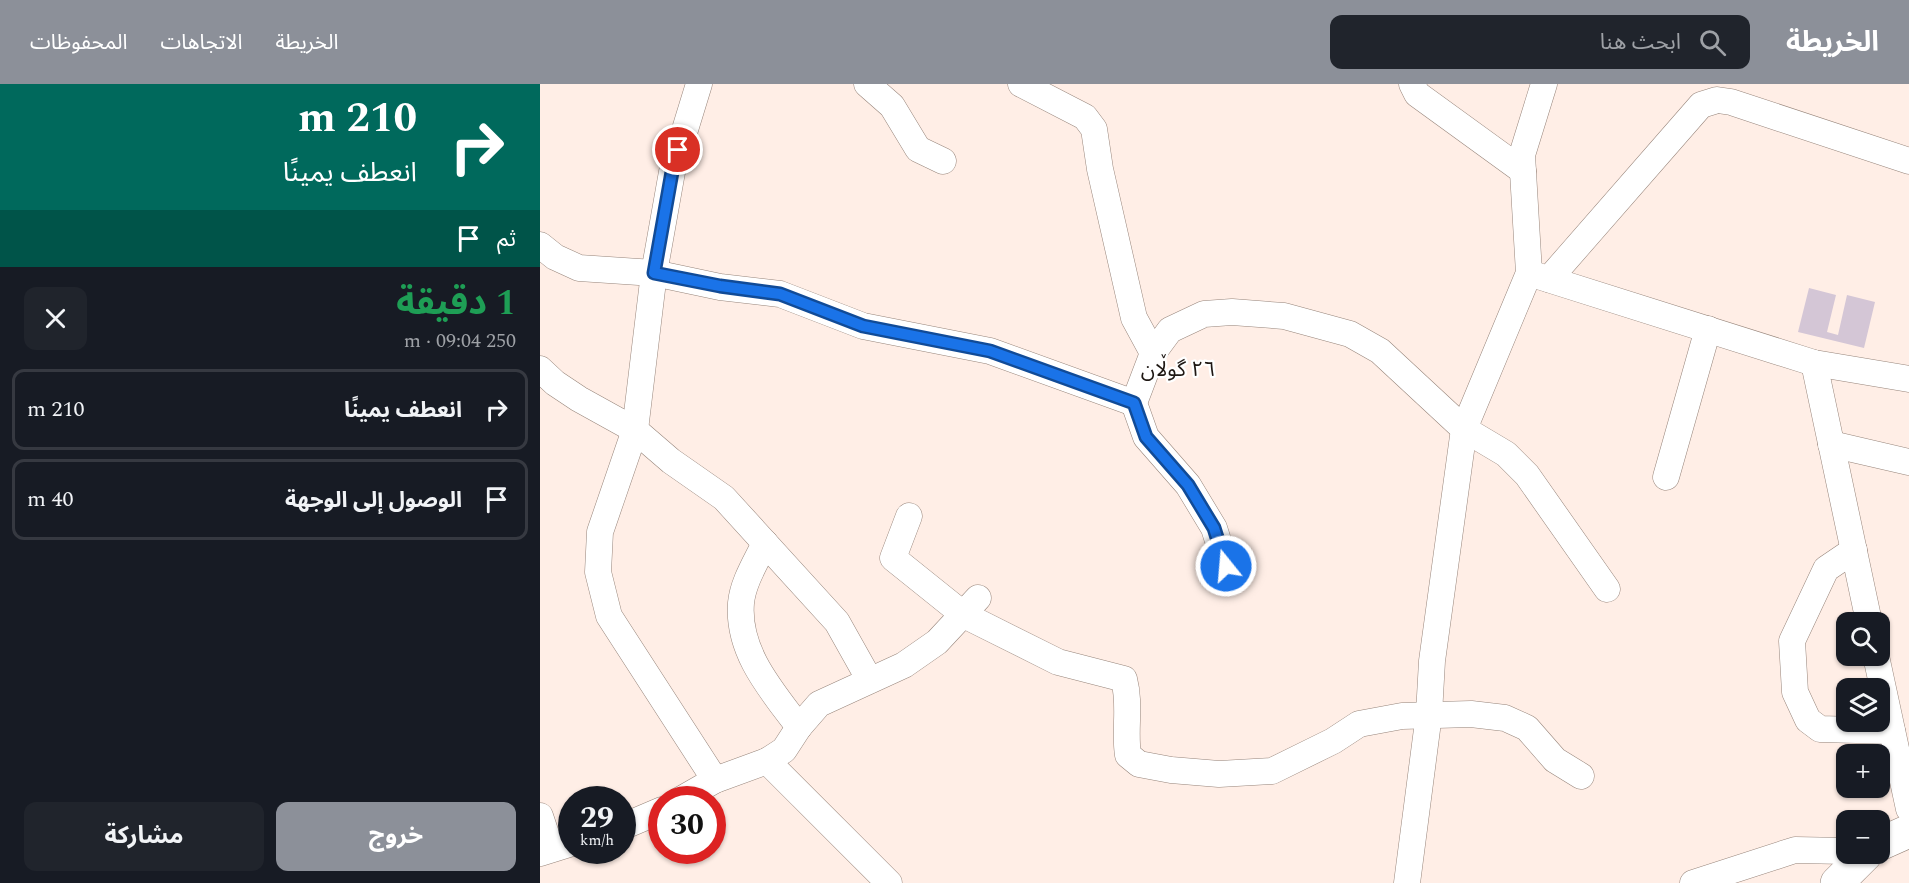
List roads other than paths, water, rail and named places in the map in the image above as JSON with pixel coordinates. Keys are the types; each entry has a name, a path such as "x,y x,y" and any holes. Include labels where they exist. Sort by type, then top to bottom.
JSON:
{"main road":[{"path":"1890,840 1909,831"},
{"path":"1837,883 1856,864"}],"street":[{"path":"867,84 892,106 918,149 943,161"},
{"path":"1021,84 1085,117 1094,129 1100,169 1134,318 1153,353"},
{"path":"1412,84 1418,94 1523,171"},
{"path":"1539,276 1522,155 1544,84"},
{"path":"697,85 672,172 654,273 635,430 600,532 598,572 609,616 715,780"},
{"path":"1407,883 1429,714 1432,661 1464,429 1539,276 1701,105 1717,100 1731,102 1802,128 1909,161"},
{"path":"540,245 555,257 579,268 654,273 720,286 780,294 863,326 990,351 1134,403"},
{"path":"1539,276 1814,363 1909,379"},
{"path":"1226,566 1214,528 1188,485 1146,437 1134,403 1153,353 1170,330 1204,314 1232,312 1284,316 1350,334 1380,351 1464,429 1506,454 1527,475 1607,589"},
{"path":"1666,477 1708,329"},
{"path":"1814,363 1867,612"},
{"path":"540,369 555,383 579,399 635,430 671,461 724,498 837,622 869,679"},
{"path":"1831,444 1909,462"},
{"path":"909,516 893,558 1058,662 1124,679 1130,720 1126,740 1128,755 1139,764 1171,770 1219,774 1272,771 1333,741 1359,724 1429,714 1472,714 1505,718 1527,728 1555,760 1581,776"},
{"path":"765,543 749,576 741,602 742,627 759,674 799,727"},
{"path":"1854,550 1826,569 1792,642 1795,692 1808,720 1820,729 1892,731"},
{"path":"704,786 767,761 784,750 799,727 819,704 869,679 904,665 938,642 971,607"},
{"path":"1878,666 1909,809"},
{"path":"767,761 889,883"},
{"path":"540,816 554,848"},
{"path":"1693,883 1795,850 1836,851"}],"district":[{"name":"٢٦ گوڵان","path":"1178,370"}]}
